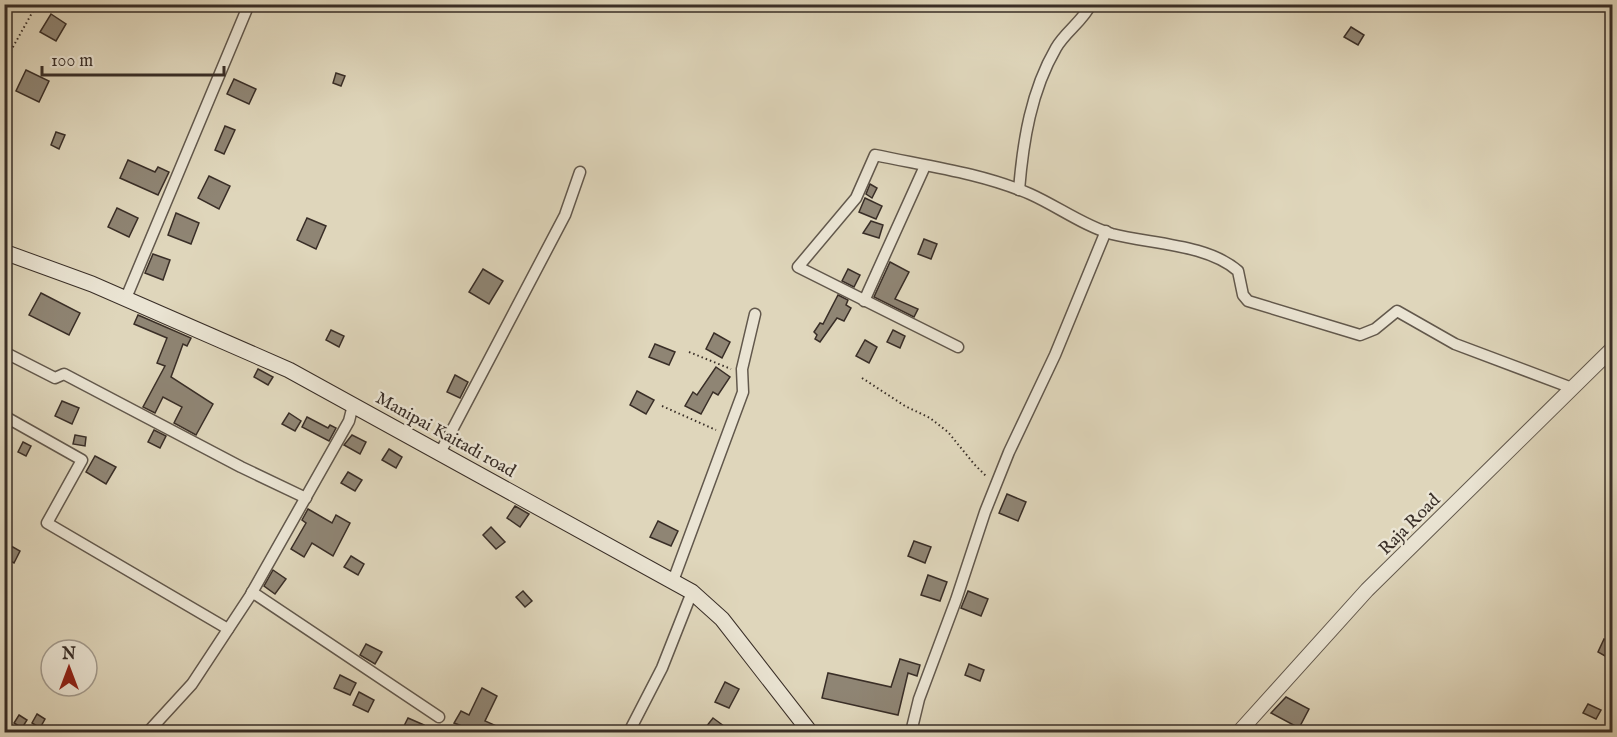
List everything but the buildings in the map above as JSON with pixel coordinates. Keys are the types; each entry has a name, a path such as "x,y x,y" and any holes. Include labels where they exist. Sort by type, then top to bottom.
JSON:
{"main road":[{"name":"Manipai Kaitadi road","path":"6,257 126,298 289,370 692,592 722,619 810,732"}],"street":[{"path":"126,298 249,4"},
{"path":"1019,190 1023,144 1034,101 1057,47 1091,4"},
{"path":"958,347 798,267 856,198 875,155 973,176 1019,190 1106,231 1148,239 1223,261 1238,271 1243,295 1248,301 1360,335 1375,329 1397,311 1455,344 1572,388"},
{"path":"864,301 925,166"},
{"path":"440,453 565,215 580,172"},
{"path":"911,732 919,699 993,490 1055,355 1106,231"},
{"path":"673,581 742,392 742,373 755,314"},
{"name":"Raja Road","path":"1239,732 1367,590 1612,349"},
{"path":"4,352 55,378 64,374 241,467 306,498"},
{"path":"148,732 192,684 252,592 349,421 353,405"},
{"path":"4,416 82,460 47,523 228,629"},
{"path":"252,592 439,717"},
{"path":"629,732 662,668 692,592"}],"path":[{"path":"4,63 37,4"},
{"path":"689,352 742,373"},
{"path":"862,378 904,406 930,417 948,432 987,476 993,490"},
{"path":"662,406 727,435"}]}
